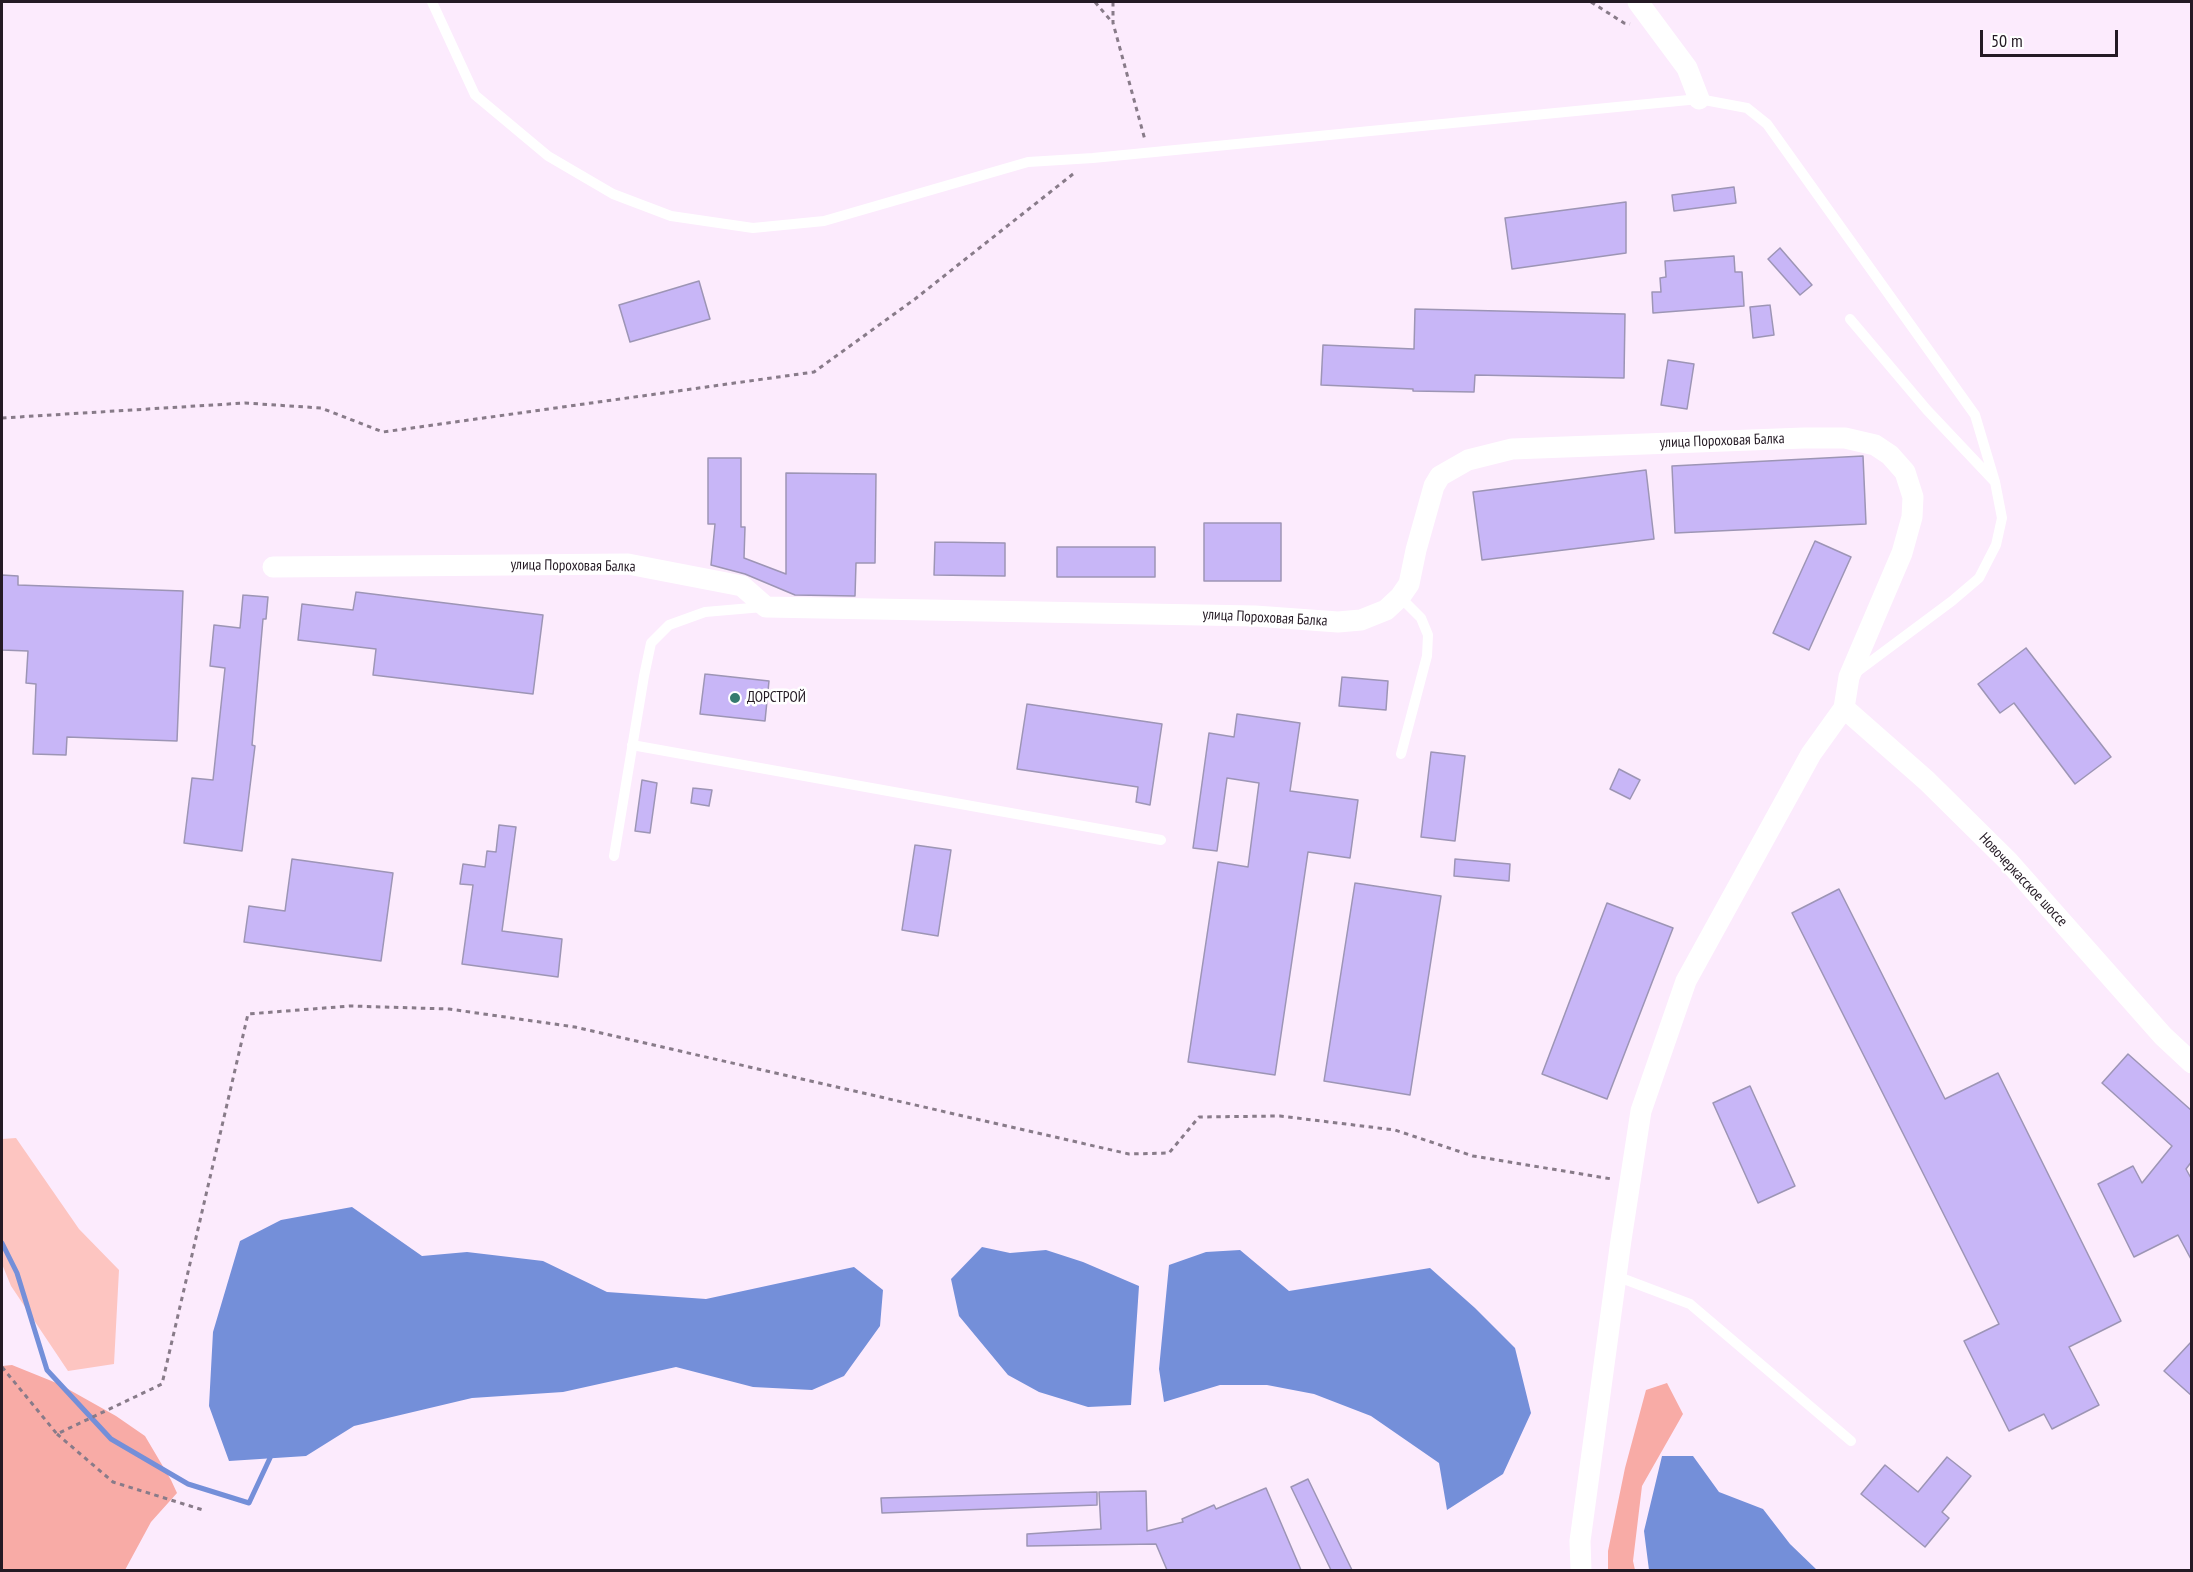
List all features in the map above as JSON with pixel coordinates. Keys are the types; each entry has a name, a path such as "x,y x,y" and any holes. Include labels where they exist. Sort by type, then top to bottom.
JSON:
{"street":[{"path":"1638,2 1687,68 1699,99"},
{"name":"улица Пороховая Балка","path":"273,567 628,564 742,586 766,607 1255,616 1338,622 1361,620 1386,610 1400,597 1409,584 1434,486 1440,477 1468,460 1512,448 1845,438 1875,445 1890,455 1905,472 1913,497 1912,517 1902,553 1849,677 1844,708"},
{"path":"1581,1570 1580,1541 1641,1111 1686,981 1811,754 1844,708"},
{"name":"Новочеркасское шоссе","path":"1844,708 1927,781 2008,861 2163,1036 2192,1063"}],"lane":[{"path":"432,2 475,95 548,156 613,194 671,216 753,228 824,221 1028,162 1149,153 1699,99 1747,108 1767,124 1975,415 1995,482 2002,518 1996,545 1979,578 1849,677"},
{"path":"1850,319 1927,410 1995,482"},
{"path":"1400,597 1421,618 1428,635 1427,656 1401,754"},
{"path":"614,856 651,643 669,626 705,612 766,607"},
{"path":"632,745 1161,840"},
{"path":"1616,1276 1690,1304 1851,1441"}],"path":[{"path":"1095,2 1113,23"},
{"path":"1113,2 1113,23 1149,153"},
{"path":"1591,2 1624,23 1658,28"},
{"path":"2,418 245,403 321,408 383,432 814,372 915,299 1093,158"},
{"path":"57,1434 162,1384 248,1014 350,1006 449,1009 574,1027 1129,1154 1169,1153 1199,1117 1280,1116 1395,1130 1473,1156 1630,1182"},
{"path":"2,1367 57,1434 113,1482 202,1510"}],"shaded area":[{"path":"16,1138 79,1229 119,1270 114,1364 68,1371 11,1286 2,1264 2,1139"},
{"path":"12,1365 59,1384 116,1416 145,1436 171,1480 177,1493 151,1522 125,1570 2,1570 2,1366"},
{"path":"1667,1383 1683,1414 1642,1486 1633,1561 1635,1570 1608,1570 1608,1551 1625,1468 1646,1390"}],"water":[{"path":"352,1207 422,1256 467,1252 543,1261 607,1292 706,1299 854,1267 883,1290 880,1326 844,1376 812,1390 753,1387 676,1367 563,1392 472,1398 354,1426 306,1456 229,1461 209,1406 213,1332 240,1241 281,1220"},
{"path":"982,1247 1010,1253 1046,1250 1083,1262 1139,1286 1131,1405 1088,1407 1039,1392 1008,1375 959,1316 951,1279"},
{"path":"1240,1250 1289,1291 1430,1268 1515,1348 1531,1413 1503,1474 1447,1510 1439,1463 1371,1416 1314,1394 1267,1385 1220,1385 1164,1402 1159,1369 1169,1265 1206,1252"},
{"path":"1662,1456 1693,1456 1719,1492 1763,1509 1790,1544 1817,1570 1649,1570 1644,1531"}],"building":[{"path":"1734,187 1736,203 1674,211 1672,195"},
{"path":"1626,202 1626,253 1512,269 1505,218"},
{"path":"1780,248 1812,285 1800,295 1768,259"},
{"path":"1734,256 1735,272 1742,272 1744,306 1653,313 1652,292 1661,292 1660,278 1666,277 1665,261"},
{"path":"699,281 710,319 630,342 619,305"},
{"path":"1770,305 1774,335 1753,338 1750,307"},
{"path":"1415,309 1625,314 1624,378 1475,375 1474,392 1321,385 1323,345 1414,349"},
{"path":"1668,360 1694,364 1687,409 1661,405"},
{"path":"1863,456 1866,524 1675,533 1672,466"},
{"path":"708,458 741,458 741,527 745,527 744,558 786,574 786,473 876,474 875,563 856,563 855,596 795,595 745,574 711,565 715,524 708,524"},
{"path":"1646,470 1654,539 1482,560 1473,492"},
{"path":"1204,523 1281,523 1281,581 1204,581"},
{"path":"1815,541 1851,557 1809,650 1773,633"},
{"path":"935,542 1005,543 1005,576 934,575"},
{"path":"1057,547 1155,547 1155,577 1057,577"},
{"path":"2,575 18,576 18,585 183,591 177,741 67,737 66,755 33,754 36,684 26,683 28,651 2,650"},
{"path":"356,592 543,615 533,694 373,675 376,649 298,640 302,604 353,610"},
{"path":"243,595 268,597 266,619 263,619 252,745 255,746 242,851 184,843 192,778 213,780 225,668 210,666 214,625 240,628"},
{"path":"2026,648 2111,757 2075,784 2014,703 2000,713 1978,684"},
{"name":"ДОРСТРОЙ","path":"705,674 769,681 765,721 700,714"},
{"path":"1342,677 1388,681 1386,710 1339,706"},
{"path":"1027,704 1162,724 1150,805 1136,802 1138,787 1017,769"},
{"path":"1237,714 1300,723 1290,791 1358,800 1350,858 1308,852 1275,1075 1188,1062 1218,862 1248,867 1259,783 1227,778 1217,851 1193,848 1209,733 1234,737"},
{"path":"1431,752 1465,756 1455,841 1421,837"},
{"path":"1619,769 1640,780 1630,799 1610,789"},
{"path":"642,780 657,783 650,833 635,831"},
{"path":"693,788 712,790 709,806 691,803"},
{"path":"499,825 516,827 502,931 562,939 558,977 462,964 473,885 460,884 463,864 485,867 487,851 496,852"},
{"path":"915,845 951,850 938,936 902,930"},
{"path":"292,859 393,873 381,961 244,942 249,906 285,911"},
{"path":"1455,859 1510,864 1509,881 1454,876"},
{"path":"1355,883 1441,896 1410,1095 1324,1081"},
{"path":"1839,889 1945,1099 1998,1073 2121,1321 2069,1347 2099,1405 2052,1429 2044,1414 2009,1431 1964,1341 1999,1324 1792,913"},
{"path":"1607,903 1673,928 1607,1099 1542,1074"},
{"path":"2128,1054 2192,1111 2192,1161 2186,1169 2192,1180 2192,1261 2178,1235 2134,1257 2098,1184 2133,1166 2142,1183 2172,1146 2102,1083"},
{"path":"1750,1086 1795,1186 1758,1203 1713,1103"},
{"path":"2192,1341 2192,1396 2164,1371"},
{"path":"1947,1457 1971,1476 1942,1512 1949,1518 1925,1547 1861,1494 1885,1465 1918,1492"},
{"path":"1308,1479 1352,1570 1331,1570 1291,1487"},
{"path":"1266,1488 1301,1570 1167,1570 1156,1544 1027,1546 1027,1534 1101,1529 1099,1492 1146,1491 1147,1531 1183,1522 1182,1519 1214,1505 1216,1509"},
{"path":"1097,1492 1097,1505 882,1513 881,1498"}],"waterway":[{"path":"2,1243 17,1273 47,1370 111,1439 188,1484 249,1503 270,1458"}],"place":[{"name":"ДОРСТРОЙ","path":"735,698"}]}
